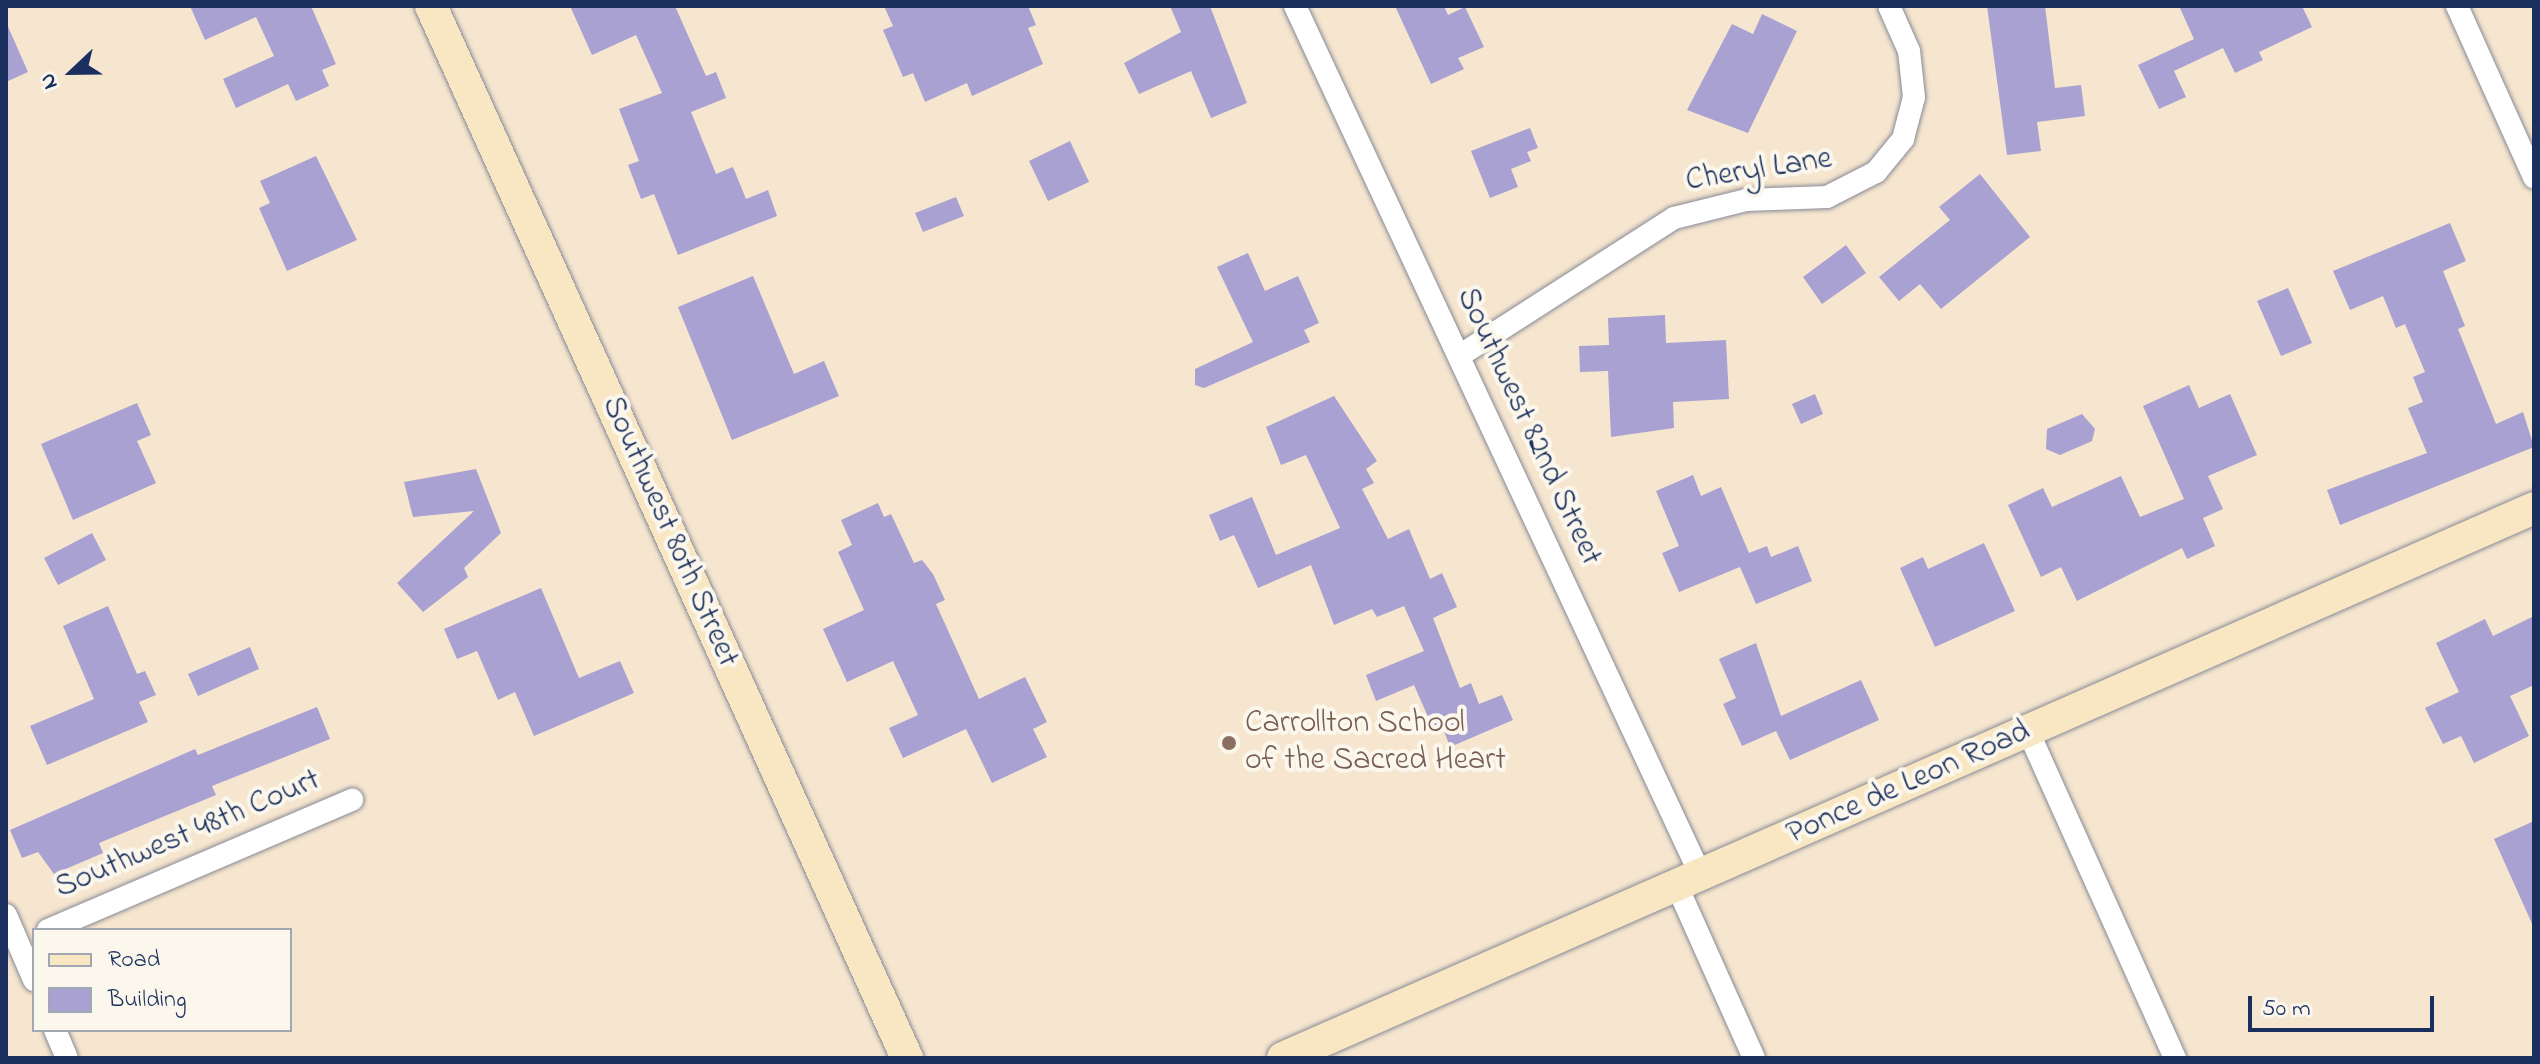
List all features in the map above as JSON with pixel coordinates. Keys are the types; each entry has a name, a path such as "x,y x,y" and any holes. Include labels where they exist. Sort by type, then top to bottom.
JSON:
{"street":[{"name":"Southwest 80th Street","path":"431,6 907,1058"},
{"name":"Southwest 82nd Street","path":"1295,6 1459,356 1689,881 1754,1058"},
{"name":"Cheryl Lane","path":"1459,356 1674,218 1746,200 1827,197 1876,172 1903,139 1914,97 1909,51 1889,6"},
{"path":"2457,6 2534,177"},
{"name":"Ponce de Leon Road","path":"1283,1058 2534,508"},
{"path":"2028,731 2175,1058"},
{"name":"Southwest 48th Court","path":"53,928 352,800"},
{"path":"6,915 26,939 32,970"},
{"path":"56,1032 67,1058"}],"building":[{"path":"190,6 311,6 336,64 322,70 329,86 296,101 288,84 236,108 223,79 274,56 256,17 205,40"},
{"path":"570,6 675,6 706,76 716,72 726,98 691,112 716,174 733,167 746,199 768,190 777,216 678,255 654,194 641,199 628,165 639,161 619,109 662,93 636,35 592,55"},
{"path":"884,6 1028,6 1036,25 1028,28 1043,64 972,96 967,83 925,102 913,73 903,77 883,30 893,26"},
{"path":"1170,6 1210,6 1247,103 1211,118 1191,71 1139,94 1124,63 1181,32"},
{"path":"1395,6 1444,6 1448,15 1465,7 1484,47 1458,58 1464,69 1431,84"},
{"path":"1987,6 2045,6 2055,88 2081,85 2085,116 2037,122 2041,151 2007,155"},
{"path":"2179,6 2302,6 2312,27 2259,52 2263,60 2235,73 2223,48 2174,71 2186,97 2159,109 2138,65 2194,39"},
{"path":"1762,14 1797,31 1748,133 1687,110 1732,24 1753,34"},
{"path":"6,22 28,72 6,82"},
{"path":"1530,128 1538,148 1527,152 1531,161 1511,169 1518,187 1490,198 1471,151"},
{"path":"1070,141 1089,182 1048,201 1029,161"},
{"path":"316,156 357,240 287,271 259,208 270,203 260,181"},
{"path":"1980,174 2030,237 1941,309 1920,284 1899,301 1879,277 1950,220 1939,207"},
{"path":"956,197 964,216 923,232 915,213"},
{"path":"2450,223 2466,261 2443,271 2465,326 2458,329 2496,424 2523,412 2534,447 2340,525 2327,490 2427,453 2408,408 2423,402 2413,377 2425,372 2405,324 2396,328 2383,296 2350,310 2333,271"},
{"path":"1846,245 1866,273 1822,304 1803,277"},
{"path":"1248,253 1265,291 1298,276 1319,323 1304,330 1310,342 1204,388 1195,385 1195,369 1253,342 1217,267"},
{"path":"753,276 794,374 824,361 839,396 732,440 678,307"},
{"path":"2288,288 2312,343 2281,356 2257,301"},
{"path":"1665,315 1666,343 1726,340 1729,399 1673,402 1674,428 1611,437 1608,371 1580,372 1579,346 1609,345 1608,318"},
{"path":"2189,385 2199,408 2230,394 2257,455 2208,476 2223,509 2203,518 2215,546 2187,559 2182,548 2077,601 2061,567 2041,577 2008,505 2043,488 2052,507 2121,476 2140,517 2184,499 2143,406"},
{"path":"1815,394 1823,414 1801,424 1792,404"},
{"path":"1334,396 1377,461 1366,469 1374,483 1362,489 1388,539 1409,529 1430,579 1442,573 1457,607 1433,618 1460,688 1471,683 1479,704 1502,695 1513,720 1450,747 1444,731 1436,735 1414,685 1376,701 1366,675 1424,651 1404,606 1377,617 1372,609 1334,625 1311,565 1258,588 1234,535 1220,541 1209,515 1252,497 1276,555 1340,528 1306,455 1281,465 1266,427"},
{"path":"137,403 151,435 137,441 156,483 73,520 41,444"},
{"path":"2082,414 2095,429 2092,441 2060,455 2046,449 2047,429"},
{"path":"476,469 501,533 464,568 468,577 423,612 397,583 474,511 413,517 404,482"},
{"path":"1693,475 1701,496 1721,487 1749,553 1767,546 1771,557 1798,546 1812,581 1756,604 1740,567 1679,592 1662,553 1679,546 1656,491"},
{"path":"878,503 884,517 891,514 914,563 922,560 933,574 945,600 936,604 979,699 1025,677 1047,722 1033,729 1047,757 992,783 966,729 903,758 889,728 918,715 893,661 847,682 823,629 864,610 838,552 852,545 841,520"},
{"path":"92,533 106,560 58,585 44,558"},
{"path":"1984,543 2015,611 1935,647 1900,568 1923,557 1928,569"},
{"path":"541,588 579,678 620,661 634,693 534,736 515,692 498,700 477,651 457,659 444,629"},
{"path":"108,606 137,674 145,671 156,695 139,702 148,722 47,765 30,726 94,699 63,626"},
{"path":"2534,616 2534,685 2510,696 2529,736 2474,763 2461,736 2443,744 2425,708 2459,692 2436,643 2485,619 2493,636"},
{"path":"1756,643 1781,716 1861,680 1879,720 1790,760 1776,731 1742,746 1723,704 1736,698 1719,659"},
{"path":"250,647 259,669 198,696 188,674"},
{"path":"317,707 330,739 212,786 216,795 99,843 103,853 54,874 38,852 22,858 10,830 195,749 198,755"},
{"path":"2534,821 2534,928 2494,839"}],"place":[{"name":"Carrollton School of the Sacred Heart","path":"1229,743"}]}
